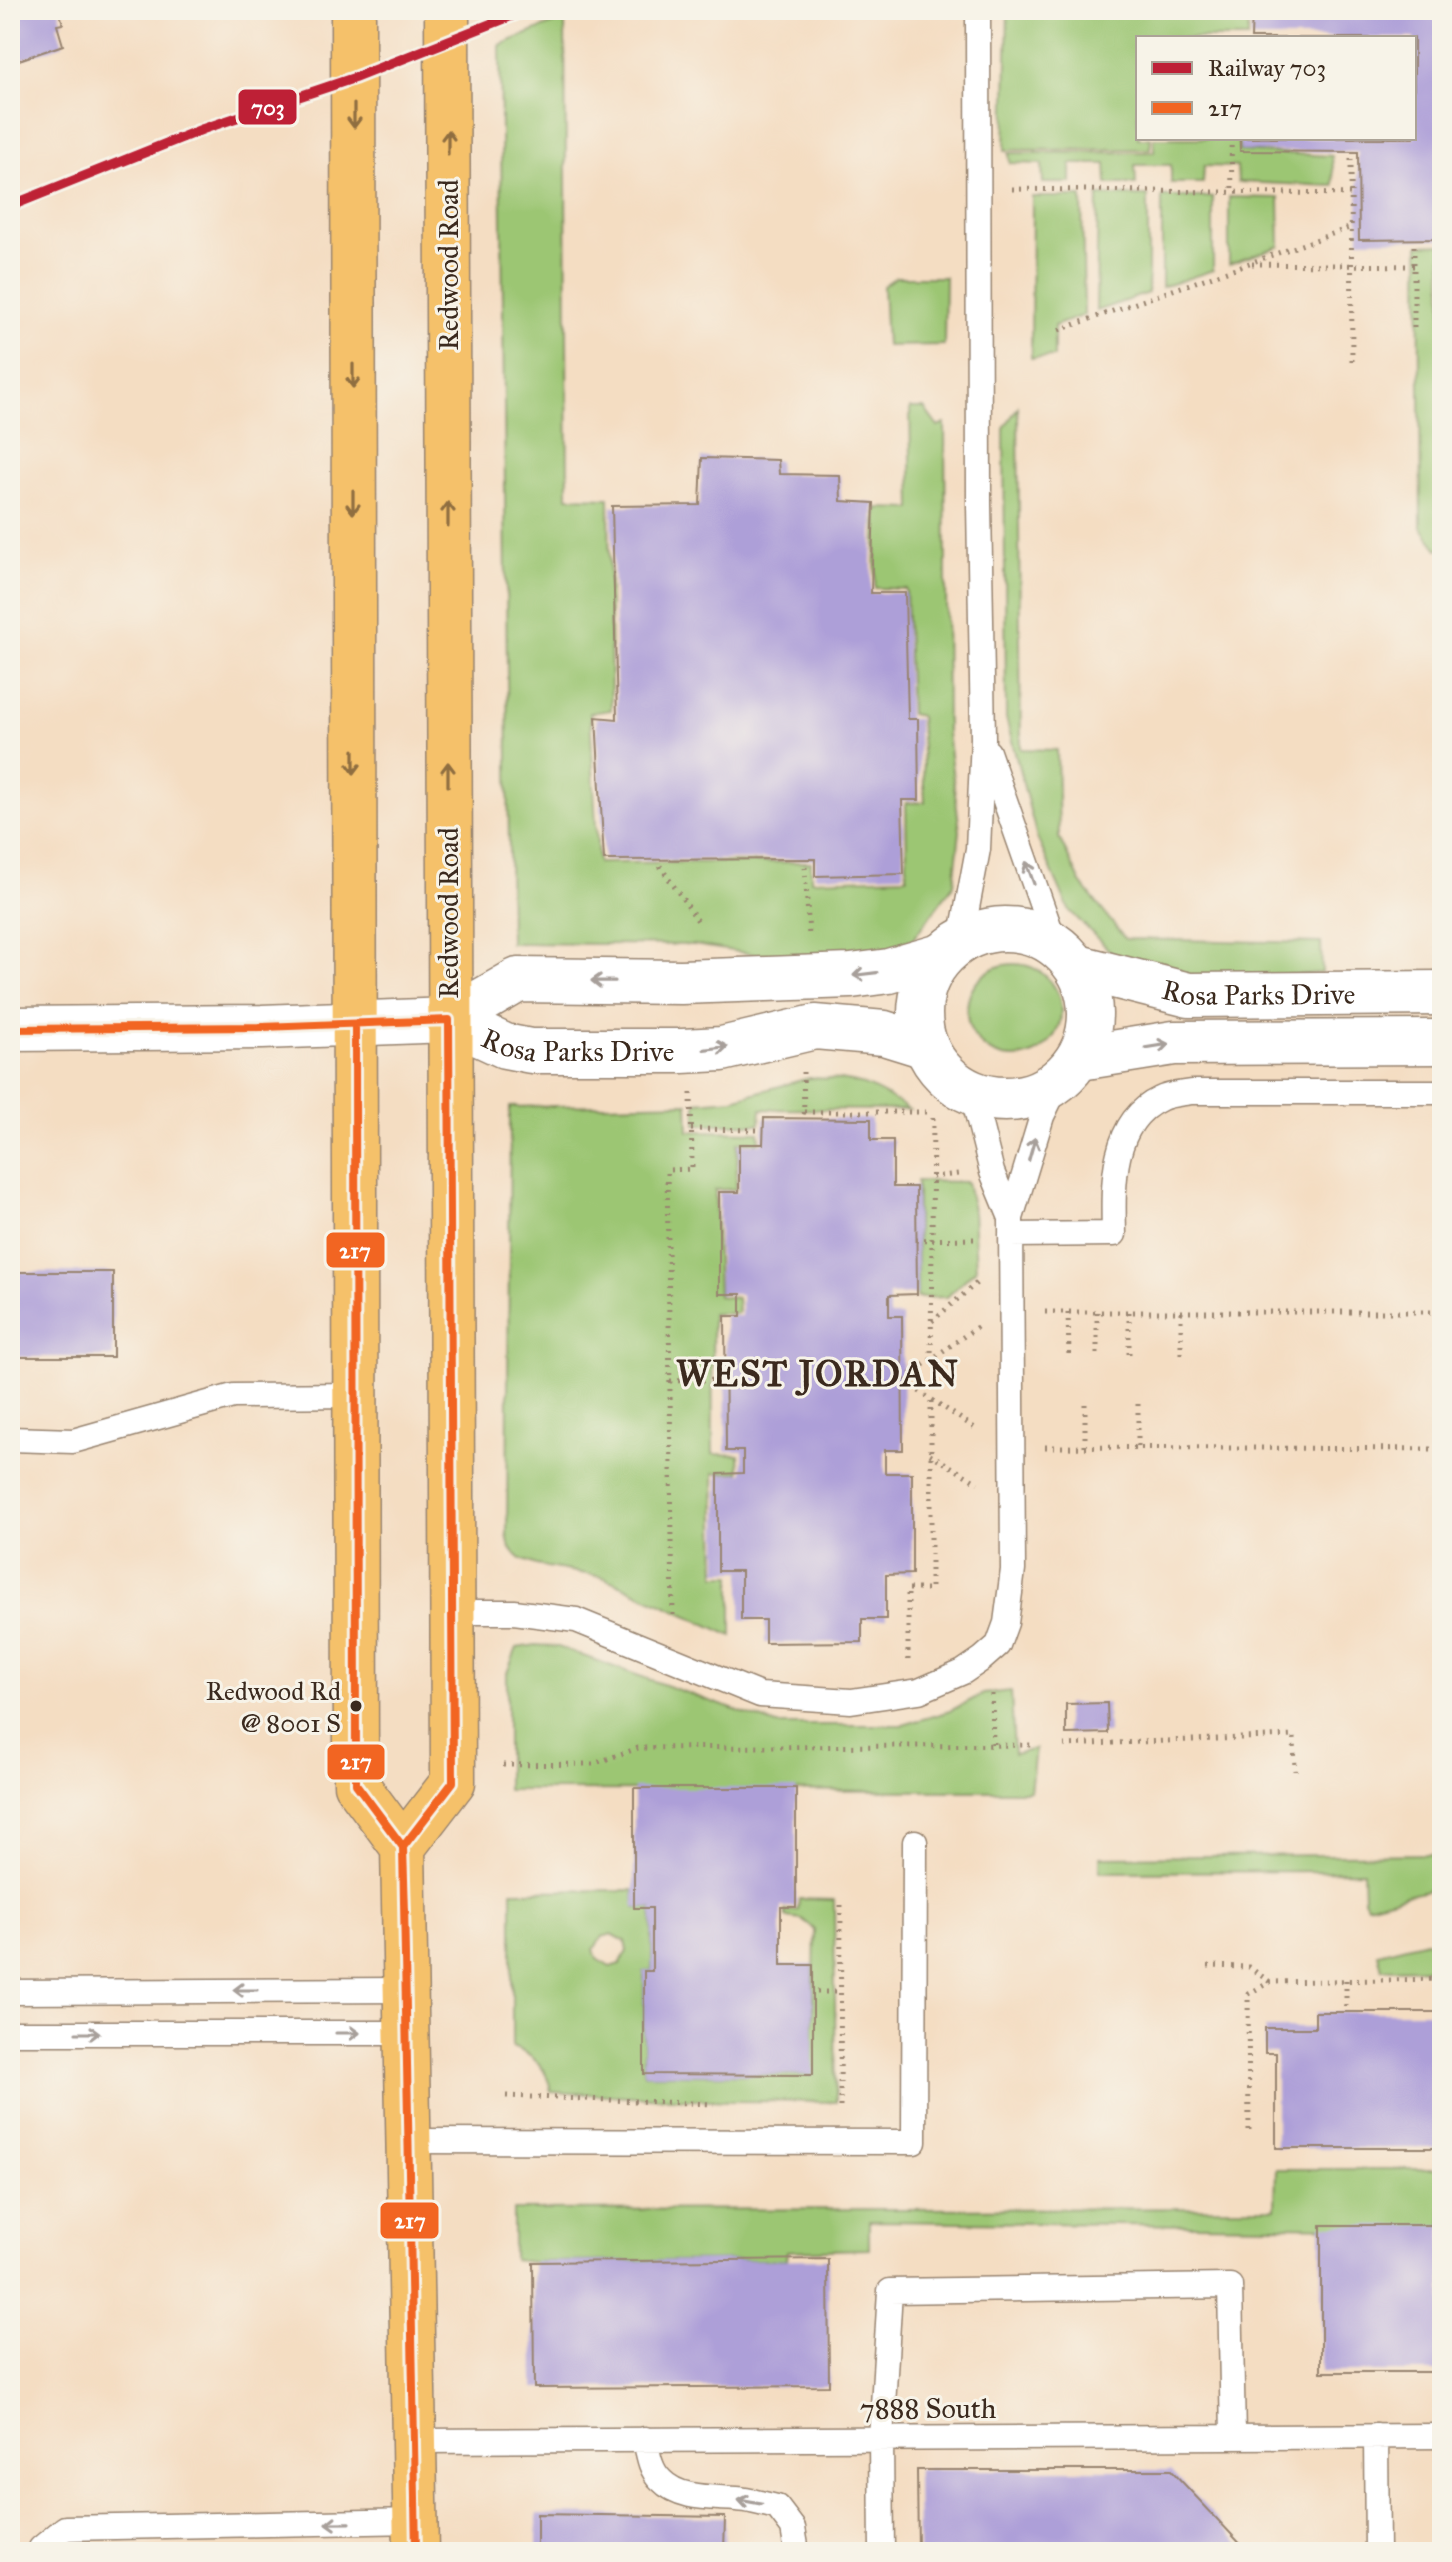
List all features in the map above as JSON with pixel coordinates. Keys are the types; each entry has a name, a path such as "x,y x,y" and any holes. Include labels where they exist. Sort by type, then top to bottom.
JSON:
{"main road":[{"path":"353,10 356,1784 403,1847 416,2537"},
{"name":"Redwood Road","path":"403,1847 453,1782 447,10"}],"street":[{"path":"997,928 1028,931 1067,956 1090,997 1090,1028 1069,1070 1031,1096 999,1100 972,1093 943,1073 926,1046 919,1015 925,983 951,948 997,928"},
{"name":"Rosa Parks Drive","path":"449,1020 518,980 681,982 851,976 889,971 951,948"},
{"name":"Rosa Parks Drive","path":"1067,956 1189,995 1442,993"},
{"path":"10,1029 449,1020"},
{"name":"Rosa Parks Drive","path":"449,1020 505,1046 531,1051 722,1049 815,1027 884,1033 926,1046"},
{"name":"Rosa Parks Drive","path":"1069,1070 1174,1043 1442,1042"}],"lane":[{"path":"951,948 978,849 983,738 978,10"},
{"path":"983,738 1067,956"},
{"path":"451,1612 514,1612 576,1620 760,1695 851,1701 919,1691 963,1672 998,1645 1006,1623 1013,1570 1011,1227 1042,1116 1069,1070"},
{"path":"1011,1227 1114,1234 1113,1185 1124,1140 1138,1114 1161,1098 1191,1092 1442,1092"},
{"path":"972,1093 992,1172 1011,1227"},
{"path":"10,1439 73,1441 233,1396 357,1395"},
{"path":"410,2141 914,2142 915,1842"},
{"path":"10,1992 407,1990"},
{"path":"10,2033 408,2033"},
{"path":"882,2552 881,2438 890,2291 1230,2286 1233,2437"},
{"path":"1376,2436 1377,2552"},
{"name":"7888 South","path":"415,2441 1442,2436"},
{"path":"645,2439 651,2465 659,2479 672,2489 694,2496 745,2500 777,2507 793,2528 797,2552"},
{"path":"41,2552 41,2548 65,2528 416,2537"}],"path":[{"path":"1231,140 1232,191"},
{"path":"1351,159 1352,362"},
{"path":"979,189 1351,194"},
{"path":"1059,330 1352,227"},
{"path":"1414,246 1414,332"},
{"path":"1247,264 1414,266"},
{"path":"660,866 700,924"},
{"path":"805,867 809,937"},
{"path":"803,1067 804,1112 932,1114 931,1360"},
{"path":"673,1615 667,1170 692,1169 691,1092"},
{"path":"691,1129 759,1130"},
{"path":"932,1177 971,1172"},
{"path":"916,1240 980,1239"},
{"path":"932,1321 980,1280"},
{"path":"1045,1312 1442,1312"},
{"path":"1068,1312 1069,1356"},
{"path":"1097,1312 1097,1356"},
{"path":"1129,1312 1129,1356"},
{"path":"1181,1312 1181,1357"},
{"path":"977,1327 902,1380 978,1430"},
{"path":"670,1381 725,1380"},
{"path":"908,1666 908,1589 931,1589 931,1399"},
{"path":"1085,1404 1085,1447"},
{"path":"1138,1404 1138,1448"},
{"path":"1045,1447 1442,1449"},
{"path":"930,1454 979,1484"},
{"path":"992,1694 993,1745"},
{"path":"1064,1745 1294,1736 1295,1771"},
{"path":"503,1765 593,1764 638,1748 1036,1745"},
{"path":"825,2107 841,2107 841,1901"},
{"path":"1208,1966 1249,1967 1270,1982"},
{"path":"1249,2130 1248,1994 1270,1982 1442,1979"},
{"path":"1346,1980 1346,2012"},
{"path":"817,1992 841,1992"},
{"path":"506,2096 715,2104"}],"green space":[{"path":"1008,10 1249,10 1248,36 1136,36 1136,140 1151,140 1150,149 1005,150"},
{"path":"565,19 568,497 609,498 611,710 590,713 598,863 811,862 811,880 907,877 906,803 925,802 920,716 910,714 906,589 875,588 877,508 912,509 910,408 924,408 938,427 945,424 947,733 960,831 954,884 913,939 857,960 798,961 694,945 510,943 500,45"},
{"path":"1154,140 1238,140 1239,151 1332,156 1334,186 1238,182 1237,167 1204,166 1203,183 1171,183 1171,165 1135,165 1136,184 1107,184 1106,164 1071,164 1071,183 1043,183 1042,164 1010,163 1009,153 1154,152"},
{"path":"1098,196 1148,196 1148,293 1096,311"},
{"path":"1032,197 1082,197 1084,315 1054,326 1054,357 1031,358"},
{"path":"1162,197 1213,197 1213,270 1162,287"},
{"path":"1229,197 1279,198 1280,246 1229,264"},
{"path":"1442,244 1442,549 1438,549 1421,527 1419,245"},
{"path":"896,277 945,277 944,345 886,346 883,286"},
{"path":"1018,407 1021,749 1057,750 1059,838 1081,883 1125,939 1321,943 1322,973 1185,982 1123,964 1069,910 1037,838 1006,718 1004,428"},
{"path":"1014,964 1032,967 1047,978 1058,993 1061,1011 1058,1029 1047,1044 1032,1055 1014,1058 996,1055 981,1044 970,1029 967,1011 970,993 981,978 996,967"},
{"path":"809,1078 862,1085 909,1110 761,1109 760,1124 696,1124 696,1102 733,1099"},
{"path":"688,1103 689,1131 759,1132 760,1142 738,1142 736,1189 715,1190 718,1296 737,1298 738,1313 712,1314 713,1454 739,1455 740,1472 714,1473 716,1575 732,1575 732,1636 603,1577 536,1565 521,1559 510,1549 507,1534 510,1107"},
{"path":"917,1181 967,1182 973,1211 976,1269 947,1297 917,1298"},
{"path":"536,1645 558,1647 777,1725 903,1725 950,1711 983,1694 1011,1691 1014,1754 1035,1749 1030,1791 507,1790 507,1673 517,1648"},
{"path":"1442,1854 1442,1886 1367,1905 1363,1871 1100,1872 1100,1857"},
{"path":"634,1890 635,1908 652,1908 652,1971 644,1972 644,2074 812,2075 815,1930 802,1919 786,1917 785,1911 798,1910 799,1899 834,1900 836,2102 730,2101 551,2092 547,2076 539,2064 512,2047 512,1891","holes":["612,1934 625,1941 627,1951 620,1964 610,1967 597,1959 594,1949 602,1937"]},
{"path":"1442,1937 1442,1968 1382,1969 1378,1953"},
{"path":"1276,2169 1442,2169 1442,2228 869,2221 869,2249 787,2251 786,2260 513,2260 513,2210 1275,2208"}],"building":[{"path":"18,10 59,10 63,24 57,25 63,45 10,63 10,13"},
{"path":"1252,10 1442,10 1442,239 1359,240 1358,152 1240,151 1240,140 1416,140 1416,36 1251,36"},
{"path":"702,458 778,460 779,474 840,475 841,501 874,503 871,593 905,593 908,719 918,719 919,800 902,800 904,874 815,876 815,859 604,860 596,717 617,719 612,506 700,505"},
{"path":"764,1118 871,1119 871,1140 893,1140 893,1187 916,1187 917,1294 889,1295 889,1316 902,1316 903,1450 885,1450 885,1473 912,1473 912,1574 886,1575 886,1619 862,1619 862,1642 765,1643 765,1620 741,1620 741,1571 718,1571 718,1474 743,1473 743,1451 726,1451 725,1316 741,1316 741,1294 719,1294 719,1192 739,1192 739,1144 763,1144"},
{"path":"10,1272 113,1272 113,1357 10,1357"},
{"path":"1107,1703 1108,1733 1066,1734 1066,1704"},
{"path":"634,1788 796,1788 796,1907 781,1907 781,1965 813,1965 813,2075 644,2074 644,1971 652,1971 652,1908 634,1908"},
{"path":"1315,2012 1442,2012 1442,2148 1276,2148 1276,2053 1265,2053 1265,2028 1315,2028"},
{"path":"1321,2225 1442,2225 1442,2372 1321,2372"},
{"path":"828,2259 829,2386 534,2388 533,2262"},
{"path":"917,2470 1171,2470 1248,2552 918,2552"},
{"path":"537,2514 725,2517 724,2552 537,2552"}],"rail line":[{"name":"703","path":"10,206 203,129 354,78 526,10"}],"transit line":[{"name":"217","path":"10,1029 262,1027 449,1020 453,1782 403,1847 416,2552"},
{"name":"217","path":"355,1024 356,1784 403,1847 405,1912"}],"place":[{"name":"Redwood Rd @ 8001 S","path":"356,1706"}],"district":[{"name":"WEST JORDAN","path":"818,1374"}]}
